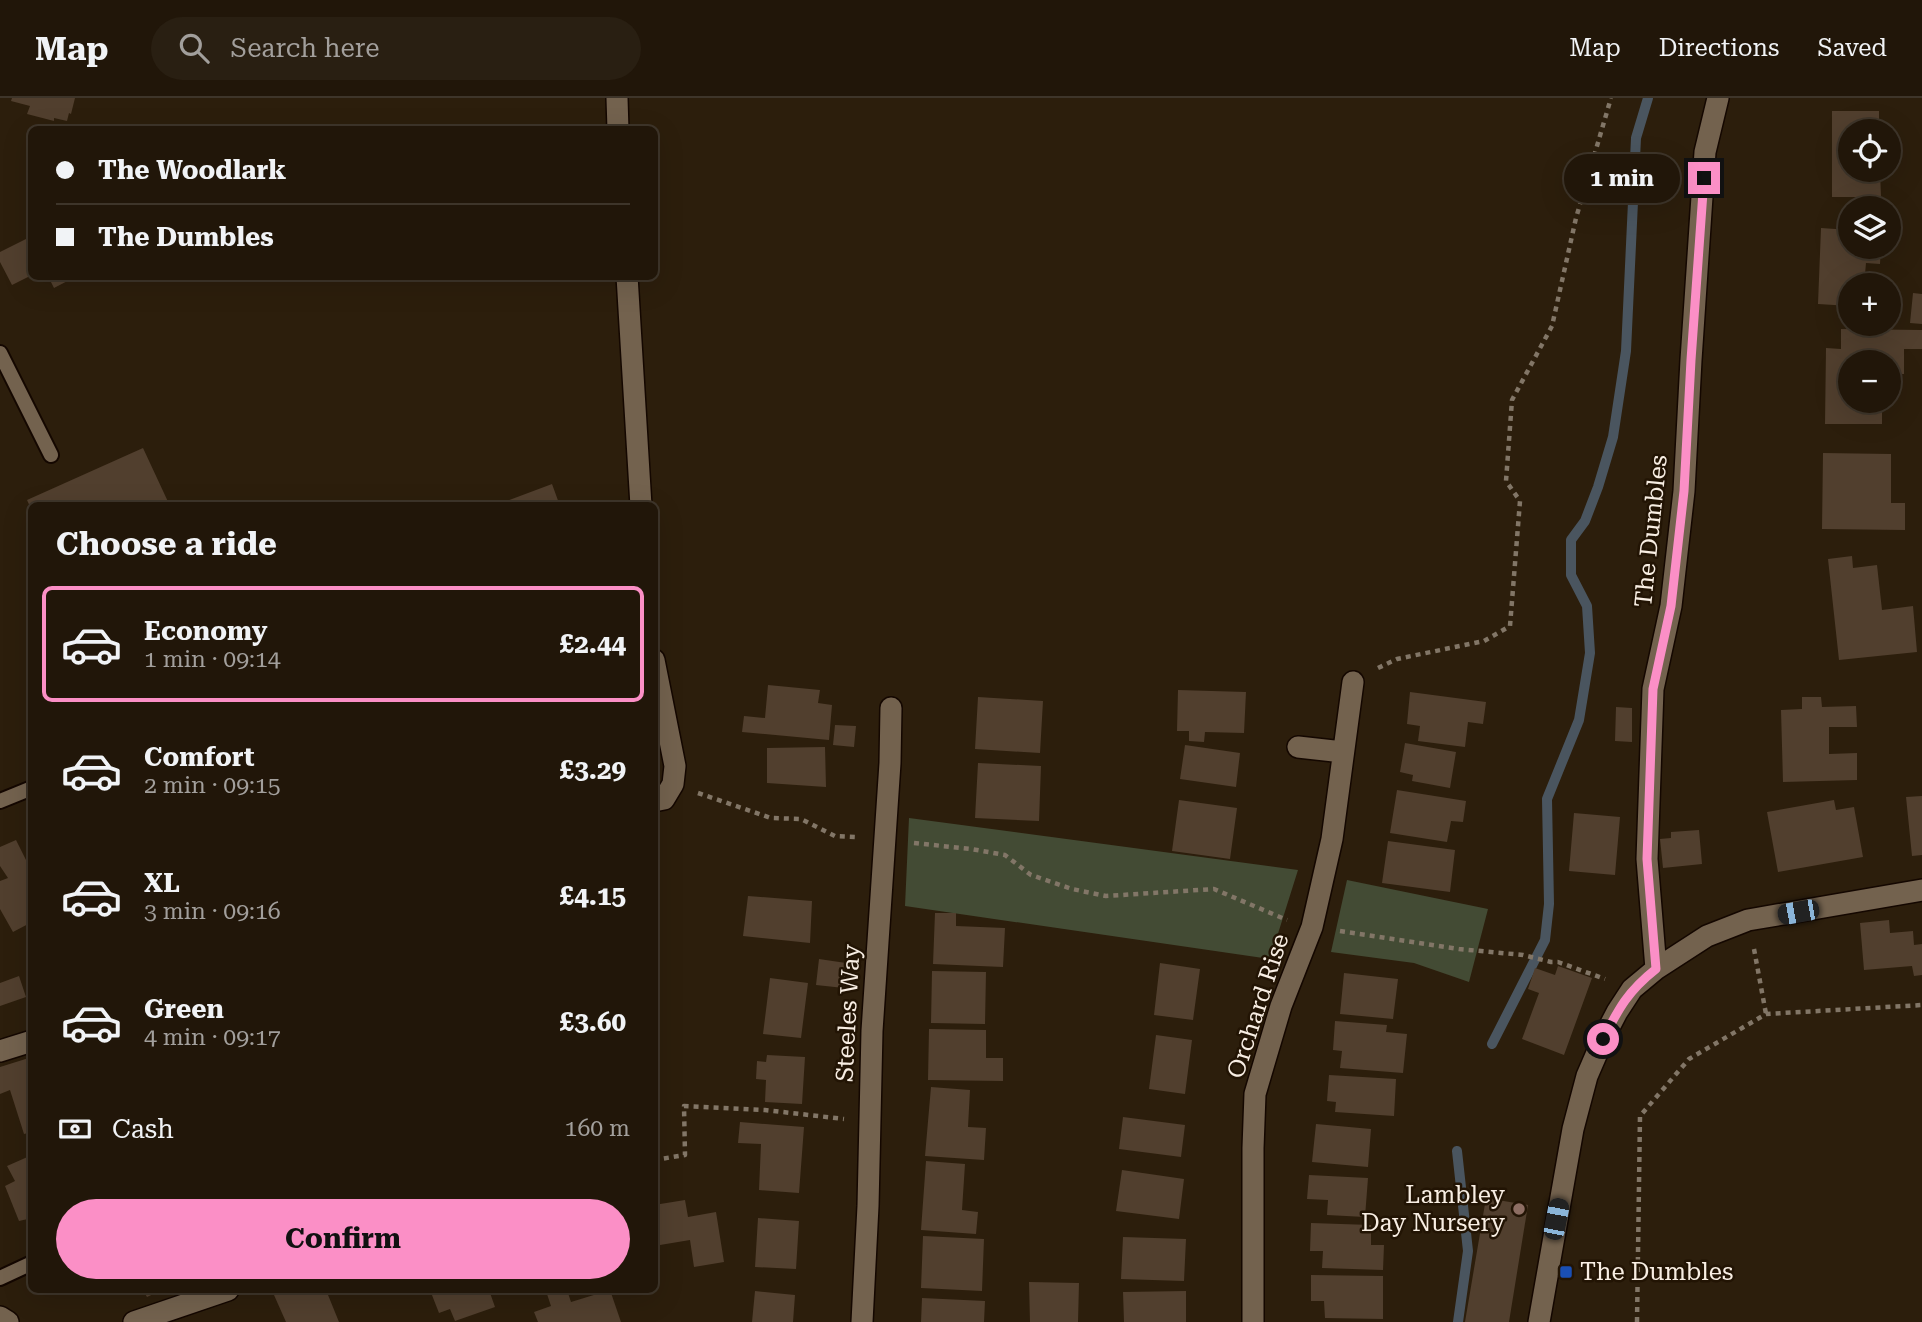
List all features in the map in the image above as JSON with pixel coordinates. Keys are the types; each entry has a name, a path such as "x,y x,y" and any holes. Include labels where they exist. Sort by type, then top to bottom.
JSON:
{"street":[{"path":"617,98 618,126"},
{"name":"The Dumbles","path":"1645,978 1653,689 1671,606 1684,491 1705,152 1718,98"},
{"path":"627,280 641,502"},
{"path":"658,680 675,766 673,784 664,799 658,800"},
{"name":"Orchard Rise","path":"1253,1322 1255,1094 1281,1006 1312,927 1332,839 1353,682"},
{"name":"Steeles Way","path":"862,1322 872,1031 891,708"},
{"path":"1298,747 1343,752"},
{"path":"1539,1322 1573,1129 1587,1076 1617,1012 1645,978 1707,936 1748,920 1922,890"},
{"path":"0,1051 28,1042"},
{"path":"134,1322 219,1293"},
{"path":"0,1317 8,1322"}],"lane":[{"path":"0,353 51,455"},
{"path":"0,801 28,790"},
{"path":"0,1278 28,1265"}],"path":[{"path":"1353,682 1397,659 1484,641 1510,626 1520,501 1506,481 1513,400 1552,326 1576,218 1611,98"},
{"path":"673,784 771,818 800,819 835,836 857,837"},
{"path":"885,840 1005,855 1031,875 1072,889 1106,896 1214,889 1287,920 1312,927 1459,949 1522,955 1645,978"},
{"path":"1748,920 1766,1014"},
{"path":"1637,1322 1640,1116 1689,1059 1766,1014 1922,1004"},
{"path":"658,1159 685,1155 684,1106 765,1110 869,1121"}],"green space":[{"path":"909,818 1298,870 1270,959 905,906"},
{"path":"1347,880 1488,909 1469,982 1414,963 1331,952"}],"building":[{"path":"12,98 75,98 67,121 54,118 54,121 27,114 30,106 11,101"},
{"path":"1832,111 1879,111 1879,119 1838,119 1838,182 1880,182 1881,196 1832,197"},
{"path":"1821,228 1838,229 1838,259 1880,259 1880,264 1866,263 1865,273 1838,273 1838,305 1818,304"},
{"path":"28,238 28,277 12,285 0,262 0,252"},
{"path":"50,280 69,280 54,288"},
{"path":"1913,293 1922,294 1922,324 1910,323"},
{"path":"1901,330 1922,330 1922,349 1904,349 1904,374 1901,374 1901,350 1838,350 1838,413 1882,413 1882,424 1825,424 1826,348 1841,349 1841,336 1901,336"},
{"path":"143,448 168,502 28,502 27,500"},
{"path":"1823,453 1891,454 1891,503 1905,503 1905,530 1822,529"},
{"path":"552,484 559,502 504,502"},
{"path":"1852,556 1853,568 1877,565 1882,610 1913,606 1917,652 1839,660 1828,559"},
{"path":"768,685 820,690 818,703 832,705 829,740 742,732 744,716 765,718"},
{"path":"1178,690 1246,692 1244,733 1205,732 1204,742 1189,741 1189,731 1177,731"},
{"path":"1410,692 1486,702 1483,724 1468,722 1465,747 1418,741 1420,726 1407,724"},
{"path":"978,697 1043,701 1040,753 975,749"},
{"path":"1802,697 1821,697 1822,707 1856,706 1857,727 1829,727 1829,754 1857,753 1857,780 1783,782 1781,710 1802,709"},
{"path":"1616,707 1632,708 1632,742 1615,741"},
{"path":"835,725 856,726 854,747 833,745"},
{"path":"1405,743 1456,752 1450,788 1412,781 1413,775 1400,772"},
{"path":"1185,745 1240,753 1236,787 1180,779"},
{"path":"825,747 826,787 767,783 767,748"},
{"path":"978,763 1041,766 1039,821 975,818"},
{"path":"1397,790 1466,801 1463,822 1451,821 1447,842 1390,833"},
{"path":"1922,796 1922,855 1912,856 1906,797"},
{"path":"1179,800 1237,808 1230,859 1172,851"},
{"path":"1834,800 1836,810 1854,807 1863,857 1778,872 1767,812"},
{"path":"1574,813 1620,817 1615,875 1569,871"},
{"path":"1699,830 1702,864 1663,868 1660,839 1671,838 1671,832"},
{"path":"16,840 28,864 28,924 13,932 0,909 0,881 8,878 0,866 0,847"},
{"path":"1388,841 1455,850 1450,892 1382,883"},
{"path":"748,896 812,901 810,943 743,936"},
{"path":"935,913 956,913 956,926 1005,928 1003,967 933,964"},
{"path":"1889,920 1890,933 1913,931 1914,945 1922,944 1922,975 1914,976 1912,966 1864,970 1860,923"},
{"path":"819,959 846,963 844,988 816,985"},
{"path":"1160,963 1200,969 1193,1020 1154,1015"},
{"path":"1558,966 1592,978 1564,1055 1522,1039 1539,993 1528,989 1535,968 1555,975"},
{"path":"932,971 986,972 985,1024 931,1023"},
{"path":"1344,973 1398,979 1393,1019 1340,1014"},
{"path":"19,976 26,997 0,1006 0,983"},
{"path":"770,978 808,983 801,1038 763,1034"},
{"path":"1335,1021 1387,1025 1386,1032 1407,1034 1403,1073 1340,1068 1342,1051 1333,1050"},
{"path":"929,1029 986,1030 986,1058 1003,1058 1003,1081 928,1080"},
{"path":"1156,1035 1192,1040 1185,1094 1149,1089"},
{"path":"767,1055 805,1057 802,1104 765,1102 766,1080 756,1079 757,1061 766,1062"},
{"path":"28,1058 28,1133 24,1134 10,1090 0,1094 0,1067"},
{"path":"1329,1075 1396,1079 1394,1116 1335,1112 1336,1102 1327,1101"},
{"path":"931,1087 970,1090 968,1127 986,1128 984,1160 925,1156"},
{"path":"1123,1117 1185,1125 1181,1157 1119,1149"},
{"path":"740,1122 804,1127 799,1193 759,1190 761,1144 738,1143"},
{"path":"1316,1124 1371,1129 1368,1167 1312,1162"},
{"path":"28,1157 28,1219 19,1221 5,1186 15,1181 7,1166"},
{"path":"926,1161 965,1164 962,1210 978,1212 976,1234 921,1230"},
{"path":"1122,1170 1184,1179 1179,1219 1116,1211"},
{"path":"1309,1175 1368,1178 1365,1217 1327,1215 1328,1200 1307,1199"},
{"path":"1486,1198 1528,1205 1509,1322 1465,1322"},
{"path":"685,1200 688,1217 716,1212 724,1262 694,1267 690,1240 658,1245 658,1204"},
{"path":"758,1218 799,1221 796,1269 755,1267"},
{"path":"1311,1223 1371,1225 1371,1245 1384,1245 1383,1270 1322,1268 1323,1251 1310,1251"},
{"path":"923,1236 984,1239 982,1291 921,1288"},
{"path":"1123,1237 1186,1239 1184,1281 1121,1279"},
{"path":"1311,1275 1383,1276 1383,1319 1325,1318 1324,1301 1311,1301"},
{"path":"1029,1282 1079,1283 1078,1322 1030,1322"},
{"path":"755,1291 795,1295 793,1322 752,1322"},
{"path":"1186,1291 1186,1322 1124,1322 1123,1292"},
{"path":"327,1293 339,1322 286,1322 274,1295"},
{"path":"431,1293 490,1293 495,1307 455,1321 450,1309 439,1313"},
{"path":"547,1293 568,1293 571,1302 600,1293 611,1293 621,1322 538,1322 534,1312 551,1306"},
{"path":"922,1298 985,1301 984,1322 921,1322"}],"waterway":[{"path":"1492,1044 1545,940 1549,904 1547,799 1579,720 1590,653 1587,606 1571,575 1571,540 1585,521 1613,437 1626,351 1636,138 1648,98"},
{"path":"1457,1151 1468,1251 1458,1322"}],"place":[{"name":"Lambley Day Nursery","path":"1519,1209"},
{"name":"The Dumbles","path":"1566,1272"}],"route":[{"path":"1603,1039 1632,989 1656,969 1647,859 1653,689 1671,606 1684,491 1704,178"}]}
